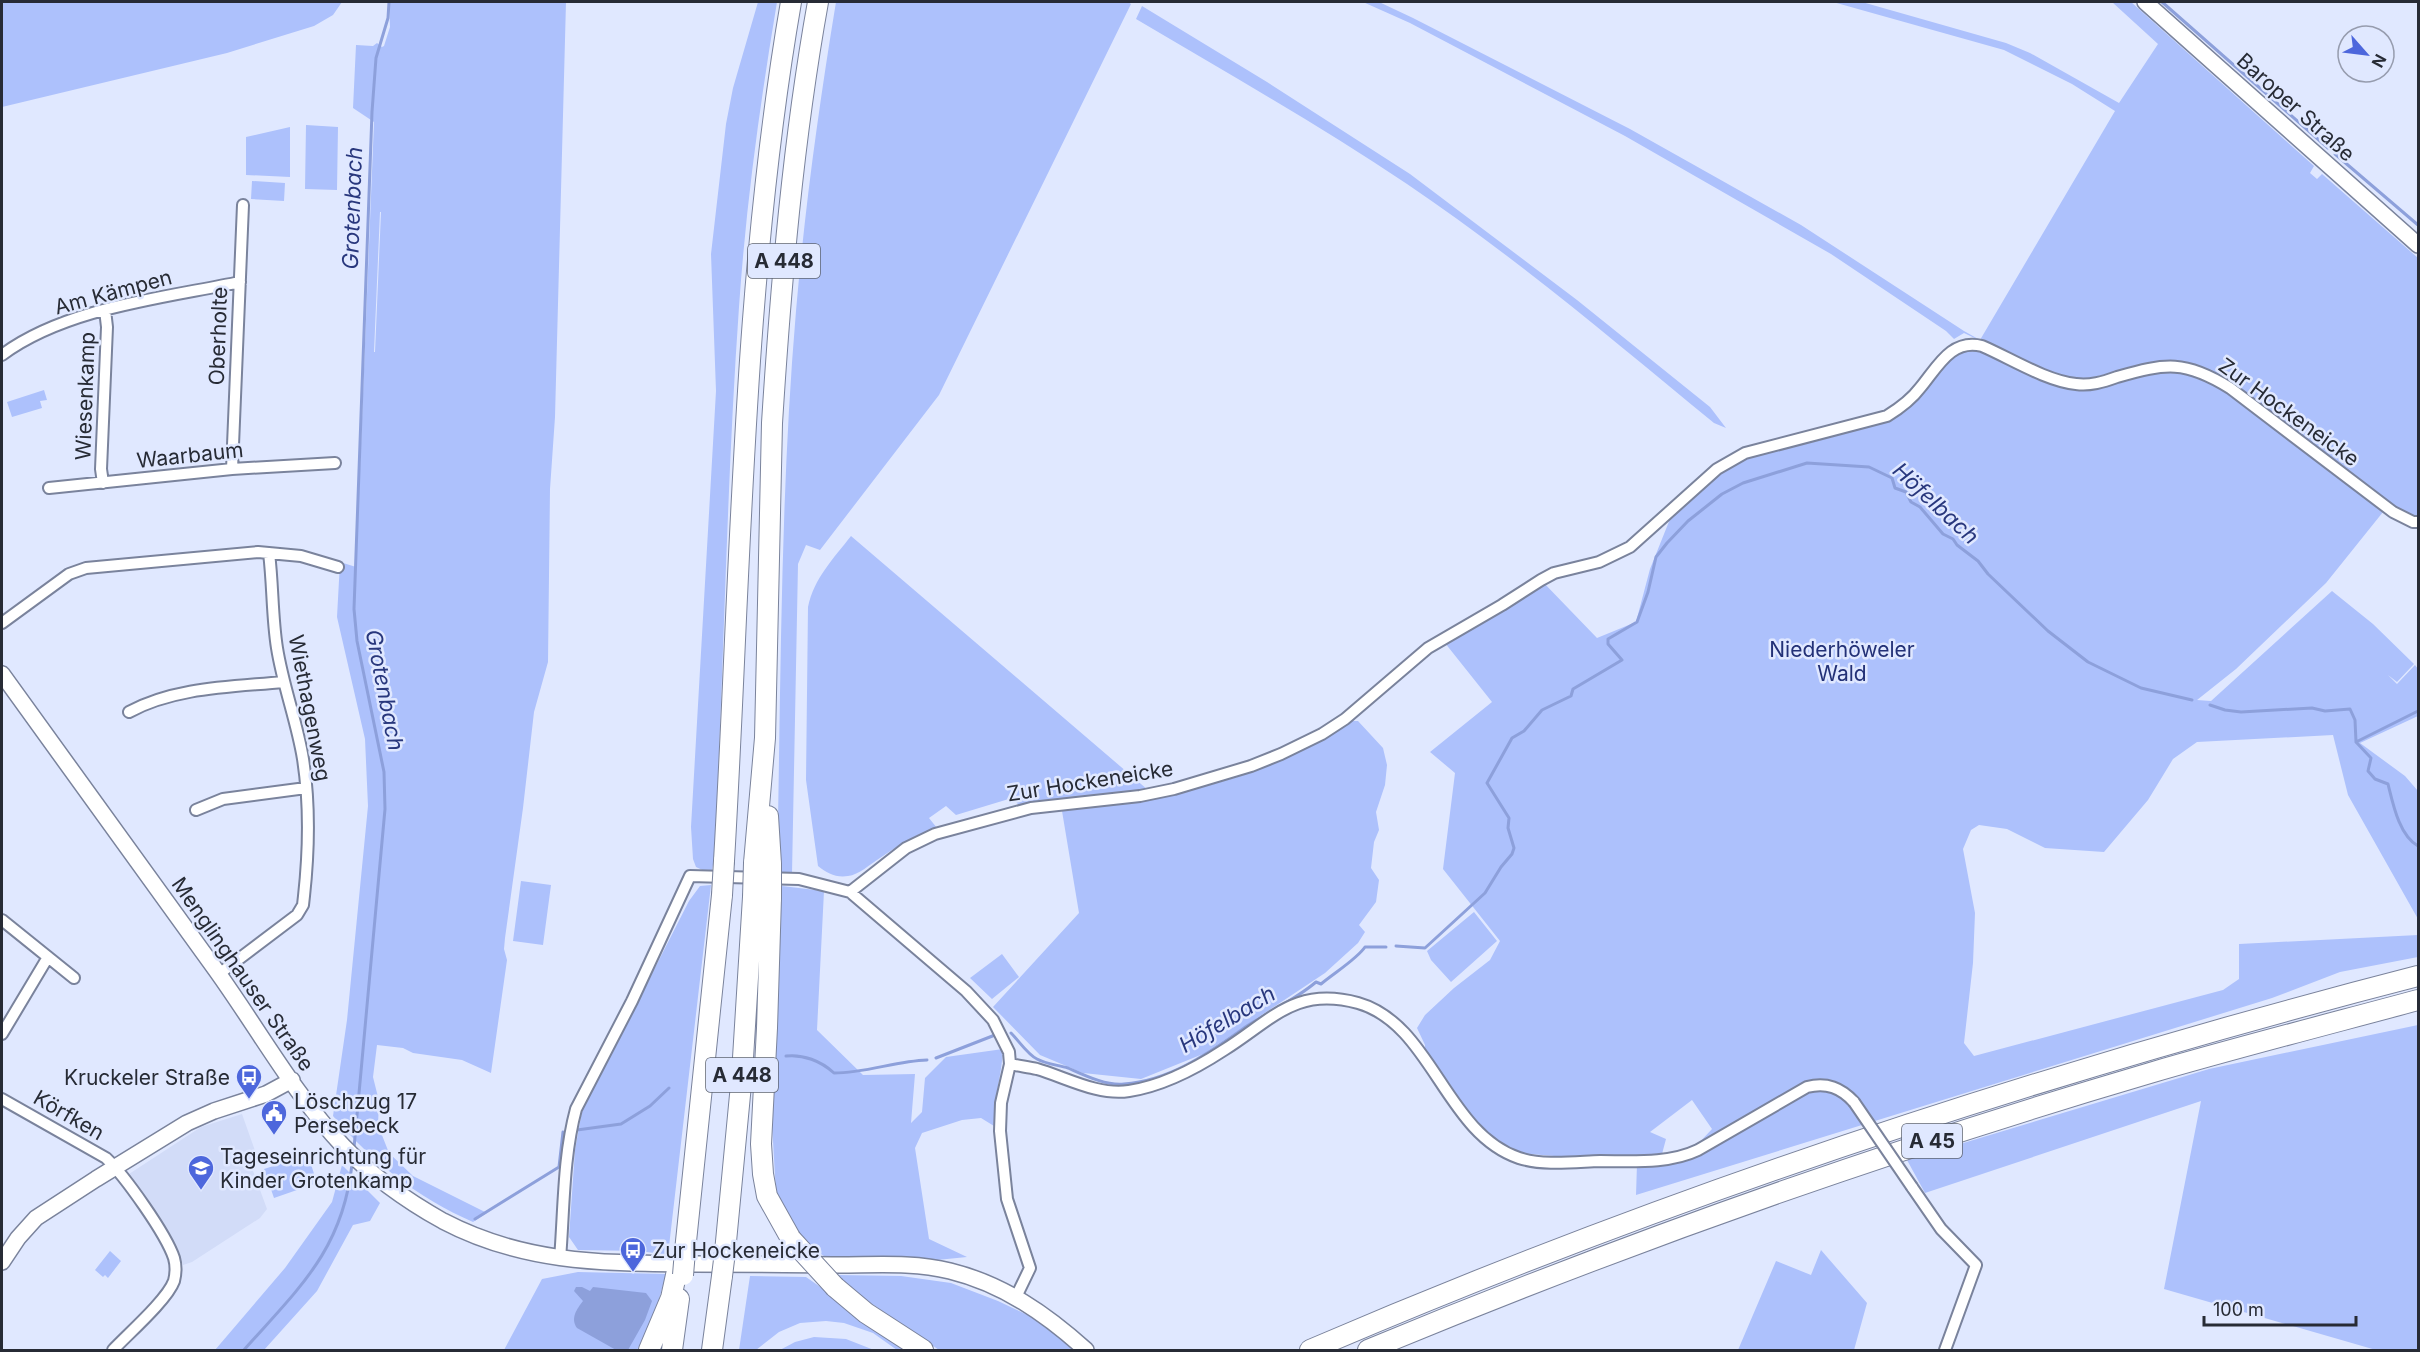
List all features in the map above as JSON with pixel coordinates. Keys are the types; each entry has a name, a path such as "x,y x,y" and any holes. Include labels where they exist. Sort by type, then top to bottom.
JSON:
{"highway":[{"name":"A 448","path":"672,1350 722,895 754,297 767,163 791,2"},
{"name":"A 448","path":"818,2 790,197 771,445 762,863 768,1018 761,1144 763,1174 767,1197 791,1239 835,1287 867,1313 923,1350"},
{"name":"A 448","path":"712,1350 725,1252 762,897"},
{"name":"A 45","path":"1310,1350 1585,1239 1823,1153 2116,1059 2418,976"},
{"name":"A 45","path":"1368,1350 1578,1266 1830,1175 2150,1073 2418,1000"},
{"path":"649,1350 679,1275"},
{"path":"1297,1350 1349,1334"}],"street":[{"name":"Baroper Straße","path":"2145,2 2418,245"},
{"name":"Oberholte","path":"232,469 243,205"},
{"name":"Am Kämpen","path":"2,355 27,338 80,317 240,282"},
{"name":"Wiesenkamp","path":"103,483 101,469 107,327 105,310"},
{"name":"Zur Hockeneicke","path":"850,892 906,848 935,834 1031,808 1140,796 1174,789 1251,766 1302,744 1322,734 1364,705 1400,669 1428,648 1554,573 1599,562 1630,547 1725,463 1758,449 1859,425 1898,410 1920,389 1944,358 1959,346 1974,344 1982,346 2054,378 2075,384 2095,384 2142,370 2169,365 2202,372 2230,388 2393,512 2413,522 2418,522"},
{"name":"Waarbaum","path":"49,488 232,469 335,463"},
{"path":"2,623 69,574 86,568 269,553 315,559 338,567"},
{"name":"Wiethagenweg","path":"219,974 292,919 301,910 304,896 309,843 306,788 301,746 283,682 274,628 269,553"},
{"name":"Menglinghauser Straße","path":"2,674 219,974 318,1116 346,1150 384,1183 411,1202 460,1229 514,1249 560,1259 656,1263 898,1264 949,1271 990,1284 1016,1298 1054,1322 1086,1350"},
{"path":"129,712 149,701 166,697 283,682"},
{"path":"196,810 223,799 306,788"},
{"path":"560,1259 568,1158 576,1109 637,990 690,876 799,879 850,892 981,1005 1003,1037 1009,1052 1010,1064 1001,1102 1001,1150 1007,1199 1030,1268 1016,1298"},
{"path":"2,920 74,978"},
{"path":"2,1034 48,957"},
{"path":"1010,1064 1034,1068 1109,1092 1126,1092 1149,1087 1196,1068 1283,1008 1301,1001 1319,998 1360,1004 1388,1018 1408,1038 1465,1117 1480,1133 1503,1151 1526,1160 1582,1162 1682,1157 1715,1141 1808,1087 1821,1085 1835,1087 1854,1102 1941,1229 1976,1265 1945,1350"},
{"path":"2,1262 18,1238 36,1218 116,1167 187,1123 214,1111 266,1094 292,1080"},
{"name":"Körfken","path":"2,1099 98,1153 116,1167"},
{"path":"112,1350 168,1292 174,1281 176,1269 169,1247 116,1167"}],"shaded area":[{"name":"Tageseinrichtung für Kinder Grotenkamp","path":"242,1114 258,1159 252,1168 267,1209 260,1218 192,1262 183,1265 177,1246 129,1174 201,1127"},
{"path":"576,1287 590,1291 593,1287 646,1293 652,1301 645,1320 628,1350 616,1350 577,1328 574,1317 583,1301 574,1291"}],"green space":[{"path":"2,2 342,2 333,15 314,26 227,53 2,107"},
{"path":"389,2 566,2 555,417 550,489 548,662 534,712 505,938 504,949 507,960 491,1073 462,1060 377,1045 373,1077 379,1101 378,1125 389,1153 413,1176 487,1213 473,1222 433,1202 397,1177 364,1149 333,1116 347,1020 368,806 365,739 337,617 340,562 356,567 374,122 353,108 356,45 373,46 377,43 384,46 390,27","holes":["380,212 375,352 374,352"]},
{"path":"758,2 777,2 754,154 739,307 714,860 711,874 696,867 693,859 691,827 716,391 711,254 726,124 733,88"},
{"path":"836,2 1128,2 1131,4 939,395 820,550 806,545 798,564 792,874 777,873 787,451 796,311 804,233 818,118"},
{"path":"1363,2 1379,2 1413,18 1630,129 1801,225 1980,340 2115,111 2072,84 2004,50 1833,2 1862,2 2006,43 2030,53 2119,103 2158,44 2112,2 2131,2 2314,166 2310,173 2317,179 2322,174 2418,258 2418,517 2407,517 2210,370 2181,362 2159,361 2078,381 2050,374 1964,333 1954,339 1946,331 1831,254 1625,136 1410,23"},
{"path":"1142,6 1267,82 1410,174 1577,300 1710,407 1726,428 1714,423 1486,240 1407,184 1273,100 1136,19"},
{"path":"306,125 338,127 337,190 305,189"},
{"path":"290,127 290,177 246,175 246,137"},
{"path":"252,181 285,183 284,201 251,199"},
{"name":"Niederhöweler Wald","path":"1977,349 2061,386 2079,391 2160,370 2190,372 2221,386 2383,512 2326,583 2236,669 2197,700 2211,701 2332,591 2373,624 2414,664 2397,682 2388,675 2397,684 2415,665 2418,669 2418,716 2360,743 2405,776 2418,791 2418,919 2348,795 2333,735 2197,742 2173,759 2148,800 2104,852 2045,848 2007,829 1979,825 1971,830 1963,849 1975,913 1973,963 1964,1043 1974,1056 2223,990 2239,979 2239,944 2418,935 2418,957 2340,972 2272,998 1636,1195 1637,1164 1683,1160 1712,1129 1692,1100 1650,1132 1666,1139 1662,1154 1630,1157 1566,1157 1519,1153 1495,1139 1472,1118 1425,1054 1425,1045 1417,1028 1425,1015 1454,988 1490,960 1500,941 1443,869 1455,773 1430,752 1492,702 1445,643 1541,580 1597,638 1636,622 1650,569 1674,509 1725,463 1898,410 1900,414 1950,357 1958,352"},
{"path":"44,390 47,400 40,401 42,408 12,417 7,402"},
{"path":"851,536 1148,790 1019,805 1012,798 956,815 946,806 929,818 937,828 908,840 856,874 836,876 818,866 806,780 808,607 820,578"},
{"path":"1352,721 1358,721 1383,748 1387,765 1385,785 1376,812 1379,830 1374,842 1371,868 1379,880 1376,902 1359,925 1365,932 1358,943 1325,973 1203,1054 1141,1079 1083,1073 1040,1055 993,1007 1079,913 1062,811 1148,799 1233,778 1296,753"},
{"path":"521,881 551,885 543,945 513,941"},
{"path":"711,885 668,1255 640,1251 578,1250 569,1237 575,1150 582,1111 689,901 700,886"},
{"path":"782,886 824,891 817,1030 863,1075 915,1074 911,1123 922,1112 925,1078 946,1057 1003,1049 994,1126 981,1118 962,1120 922,1133 915,1148 929,1239 967,1257 937,1260 827,1258 798,1239 776,1193 771,1106"},
{"path":"1474,912 1497,941 1451,982 1431,960 1427,951"},
{"path":"1002,954 1019,977 992,999 970,978"},
{"path":"2418,1025 2418,1350 2376,1350 2164,1289 2201,1101 1925,1193 1907,1160 2209,1069"},
{"path":"308,1155 317,1183 274,1198 264,1169"},
{"path":"342,1165 380,1203 370,1221 353,1225 317,1291 264,1350 215,1350 285,1268 332,1202"},
{"path":"1821,1250 1867,1303 1854,1350 1738,1350 1776,1261 1811,1275"},
{"path":"110,1251 121,1261 108,1278 95,1270"},
{"path":"578,1272 666,1274 652,1325 637,1350 504,1350 542,1279"},
{"path":"837,1275 901,1276 951,1283 998,1301 1042,1322 1077,1350 939,1350 865,1299"},
{"path":"750,1276 806,1277 911,1350 897,1350 873,1333 844,1323 826,1321 800,1323 779,1332 756,1350 739,1350"},
{"path":"814,1337 846,1339 874,1350 780,1350 795,1342"}],"waterway":[{"name":"Grotenbach","path":"354,1148 385,809 384,772 357,641 354,609 372,112 376,58 388,18 389,2"},
{"path":"2162,2 2328,148"},
{"path":"2335,154 2418,225"},
{"name":"Höfelbach","path":"1396,946 1425,948 1485,893 1512,854 1514,848 1508,828 1509,818 1487,783 1512,738 1524,731 1542,710 1571,696 1573,689 1622,660 1608,644 1608,639 1637,622 1648,592 1656,557 1667,543 1688,521 1722,494 1743,483 1807,463 1869,467 1892,478 1895,488 1906,492 1911,502 1920,507 1943,534 1953,539 1957,545 1978,561 1988,574 2048,631 2088,662 2141,688 2192,700"},
{"name":"Höfelbach","path":"2210,705 2241,712 2312,708 2325,711 2350,709 2355,720 2356,742 2371,758 2368,771 2375,779 2388,784 2401,827 2411,841 2418,846"},
{"path":"2356,742 2418,711"},
{"name":"Höfelbach","path":"1011,1033 1030,1054 1044,1062 1110,1083 1141,1082 1174,1071 1204,1055 1316,982 1321,984 1365,947 1386,947"},
{"name":"Höfelbach","path":"936,1058 995,1035"},
{"name":"Höfelbach","path":"786,1056 812,1059 834,1073 927,1060"},
{"name":"Höfelbach","path":"577,1130 621,1124 650,1106 669,1088"},
{"name":"Höfelbach","path":"475,1219 559,1167 563,1132"},
{"name":"Grotenbach","path":"244,1350 300,1287 328,1245 339,1221 352,1164"}],"place":[{"name":"Kruckeler Straße","path":"249,1100"},
{"name":"Löschzug 17 Persebeck","path":"274,1136"},
{"name":"Tageseinrichtung für Kinder Grotenkamp","path":"201,1191"},
{"name":"Zur Hockeneicke","path":"633,1273"}]}
